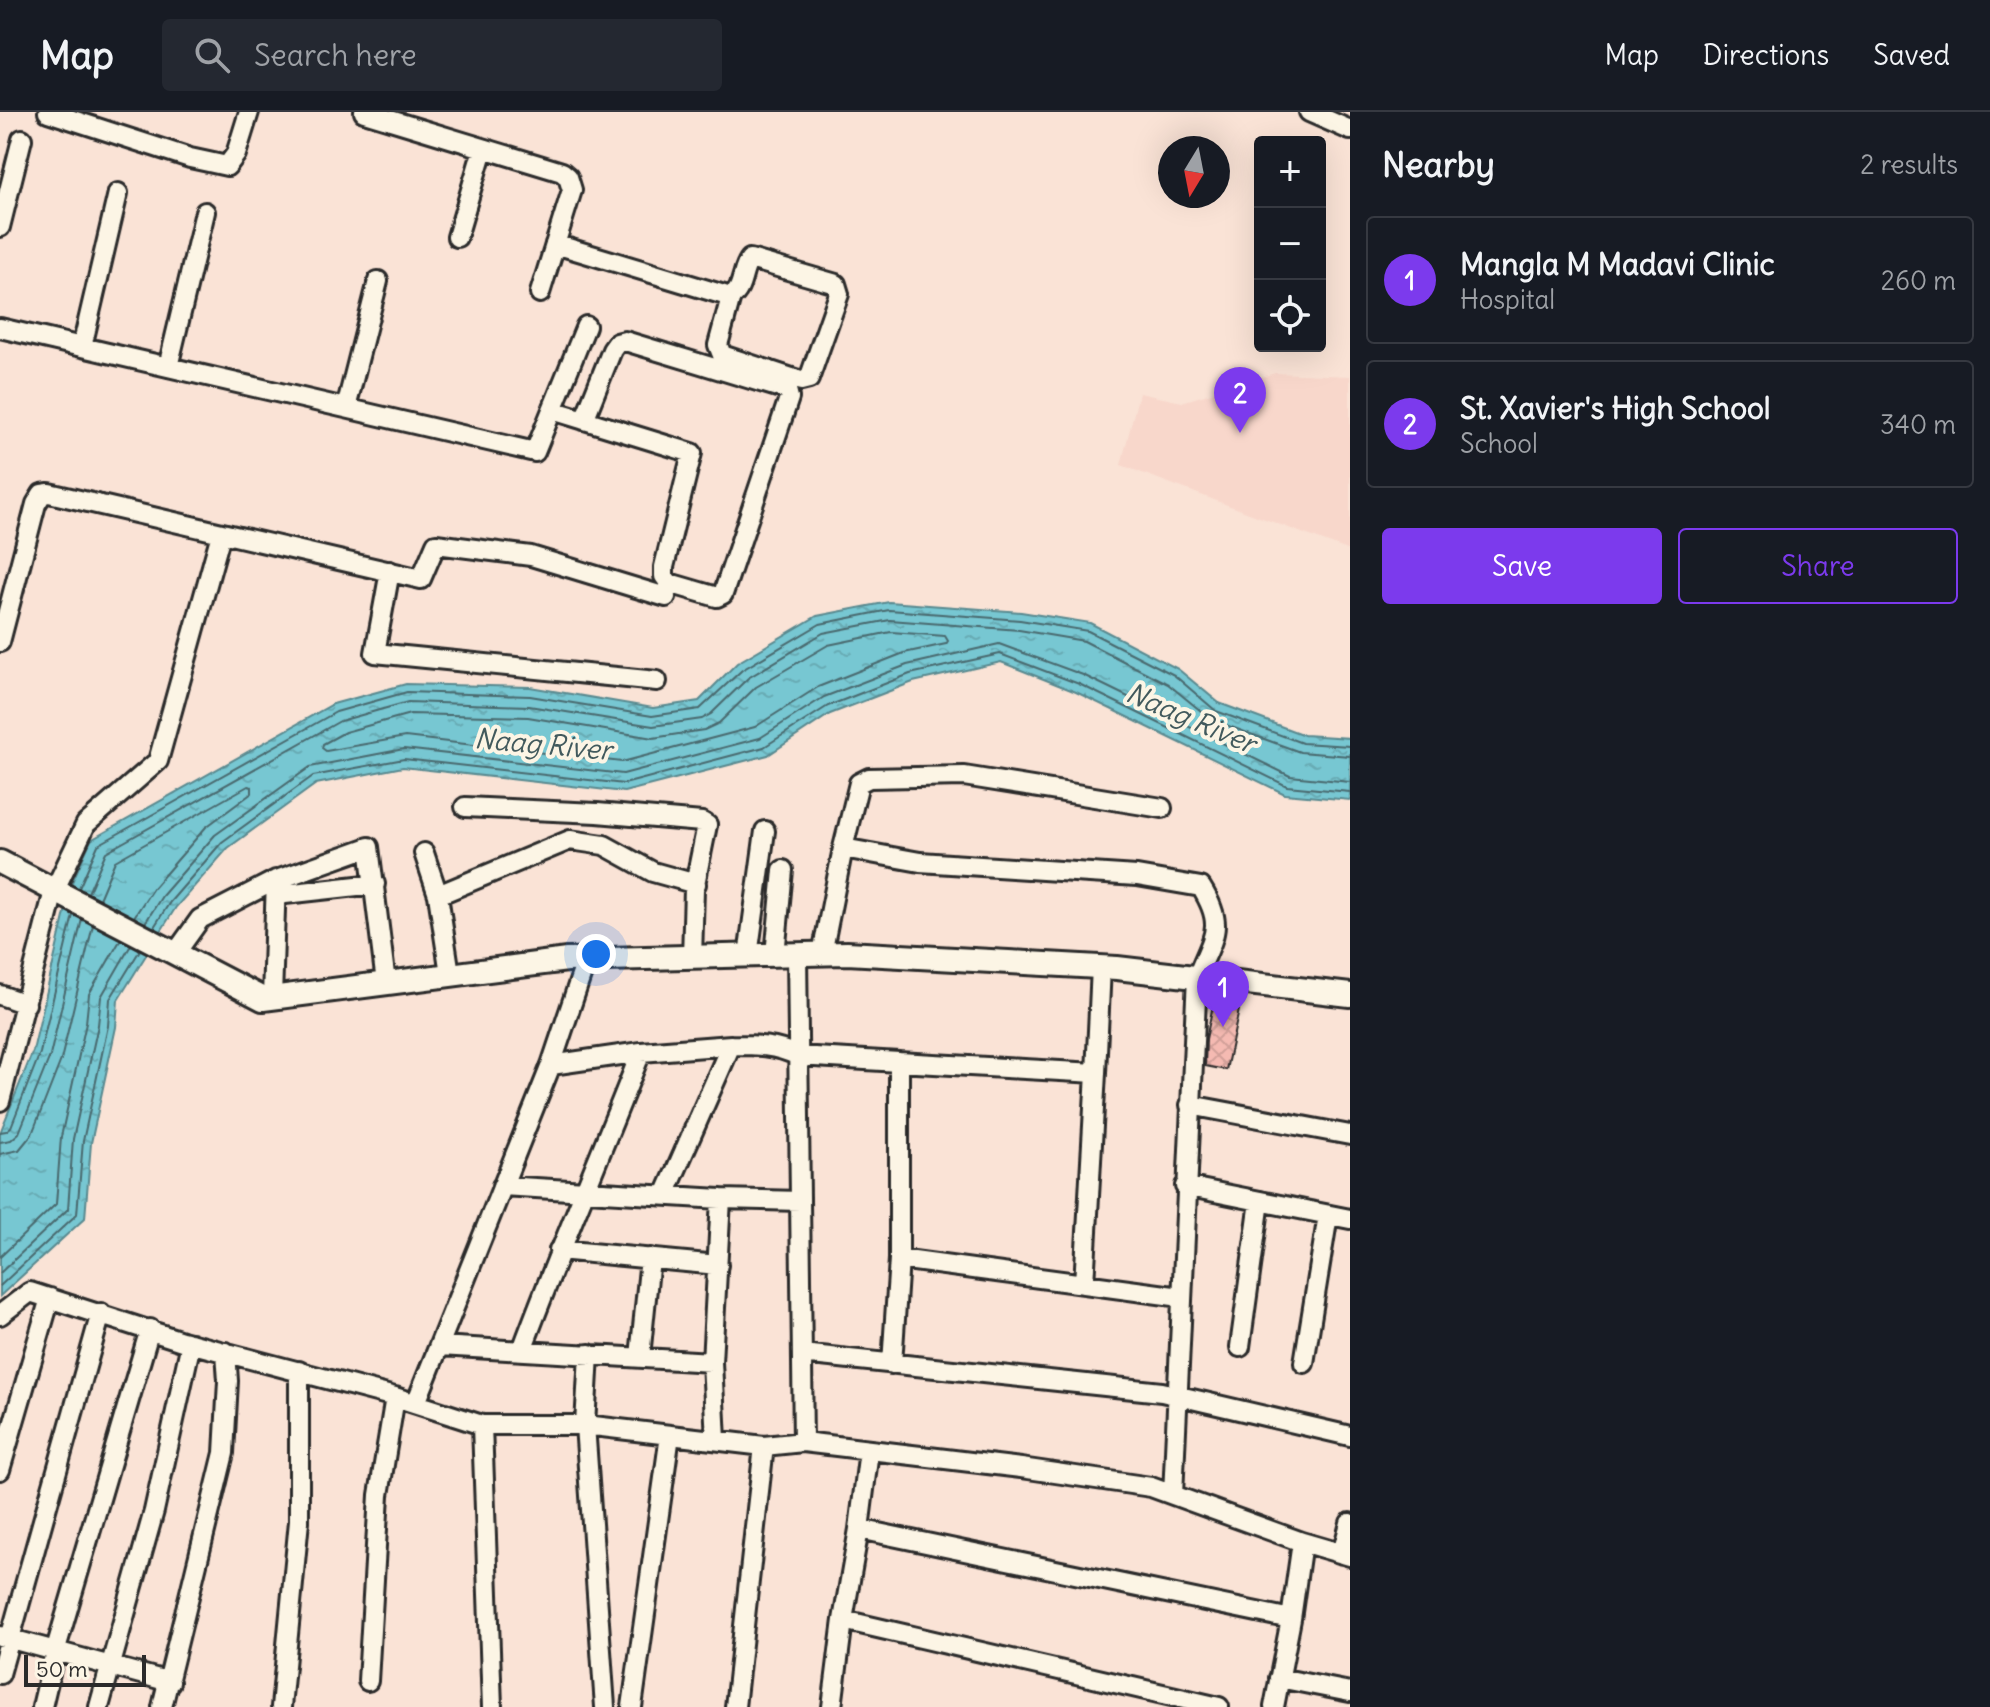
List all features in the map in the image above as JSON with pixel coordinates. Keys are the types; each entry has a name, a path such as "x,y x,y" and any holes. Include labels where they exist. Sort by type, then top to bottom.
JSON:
{"street":[{"path":"48,112 200,161 227,166 236,154 249,112"},
{"path":"364,112 562,172 568,177 572,190 540,293"},
{"path":"1309,112 1350,130"},
{"path":"0,227 22,139"},
{"path":"457,237 483,149"},
{"path":"82,347 118,193"},
{"path":"168,367 205,212"},
{"path":"555,244 731,297"},
{"path":"750,259 836,284 839,294 809,379 801,381 722,355 718,345 731,297 739,290 750,259"},
{"path":"346,408 378,281"},
{"path":"0,328 535,452 586,326"},
{"path":"552,410 584,420 692,453 664,576 669,583 717,597 723,594 789,398 787,390 625,341 617,343 612,350 584,420"},
{"path":"0,642 36,504 42,494 49,493 421,579 436,544 531,556 666,597"},
{"path":"0,1101 5,1067 26,1004 54,891 86,824 158,761 221,534"},
{"path":"0,564 19,570"},
{"path":"390,571 375,653 657,681"},
{"path":"822,954 859,783 869,778 964,776 1162,808"},
{"path":"465,807 597,813 702,822 707,825 696,884 692,958"},
{"path":"748,956 765,831"},
{"path":"438,895 570,840 604,845 653,872 696,884"},
{"path":"172,952 200,919 369,847 386,983"},
{"path":"843,848 920,862 1137,876 1201,887 1211,904 1217,924 1197,977 1173,1495"},
{"path":"424,853 438,895 450,974"},
{"path":"0,862 263,999 567,960 822,954 1101,967 1350,995"},
{"path":"783,870 786,955 798,1056 803,1442"},
{"path":"276,888 375,884"},
{"path":"272,997 276,888"},
{"path":"416,1403 551,1065 586,961"},
{"path":"1084,1284 1101,967"},
{"path":"0,995 26,1004"},
{"path":"665,1195 731,1045"},
{"path":"551,1065 641,1052 761,1045 798,1056 1096,1073"},
{"path":"522,1350 559,1250 641,1052"},
{"path":"892,1364 899,1259 899,1062"},
{"path":"1190,1105 1350,1135"},
{"path":"502,1186 800,1201"},
{"path":"1185,1186 1350,1219"},
{"path":"716,1440 712,1362 721,1199"},
{"path":"1240,1347 1260,1201"},
{"path":"1304,1363 1328,1215"},
{"path":"559,1250 718,1265"},
{"path":"640,1357 650,1258"},
{"path":"899,1259 1181,1297"},
{"path":"0,1315 30,1292 191,1343 395,1397 482,1425 585,1425 764,1446 803,1442 1136,1485 1346,1555 1350,1523"},
{"path":"0,1470 50,1298"},
{"path":"0,1674 5,1637 101,1313"},
{"path":"42,1707 55,1652 150,1329"},
{"path":"99,1707 154,1511 191,1343"},
{"path":"440,1346 712,1362"},
{"path":"162,1707 224,1453 228,1381 226,1352"},
{"path":"589,1354 585,1425 605,1707"},
{"path":"802,1354 1146,1390 1350,1436"},
{"path":"281,1707 299,1521 299,1371"},
{"path":"368,1681 379,1495 395,1397"},
{"path":"482,1425 492,1707"},
{"path":"632,1707 670,1435"},
{"path":"735,1707 764,1446"},
{"path":"832,1707 869,1450"},
{"path":"859,1529 1291,1619"},
{"path":"1274,1707 1302,1542"},
{"path":"843,1620 1219,1707"},
{"path":"5,1637 170,1682"},
{"path":"1279,1678 1350,1692"}],"shaded area":[{"path":"1275,373 1350,376 1350,551 1121,465 1139,393 1182,402"}],"water":[{"name":"Naag River","path":"889,602 1021,612 1090,623 1178,669 1219,703 1304,735 1350,738 1350,800 1285,794 1076,692 1001,662 913,682 830,714 768,755 624,792 403,767 316,784 228,848 176,907 118,1000 116,1027 91,1143 85,1218 0,1296 0,1133 33,1051 72,882 91,840 333,704 406,684 530,687 653,708 699,701 737,663 817,616"}],"building":[{"path":"1213,1005 1239,1010 1226,1070 1205,1066 1206,1039"}],"place":[{"name":"St. Xavier's High School","path":"1240,433"},
{"name":"Mangla M Madavi Clinic","path":"1223,1027"}]}
